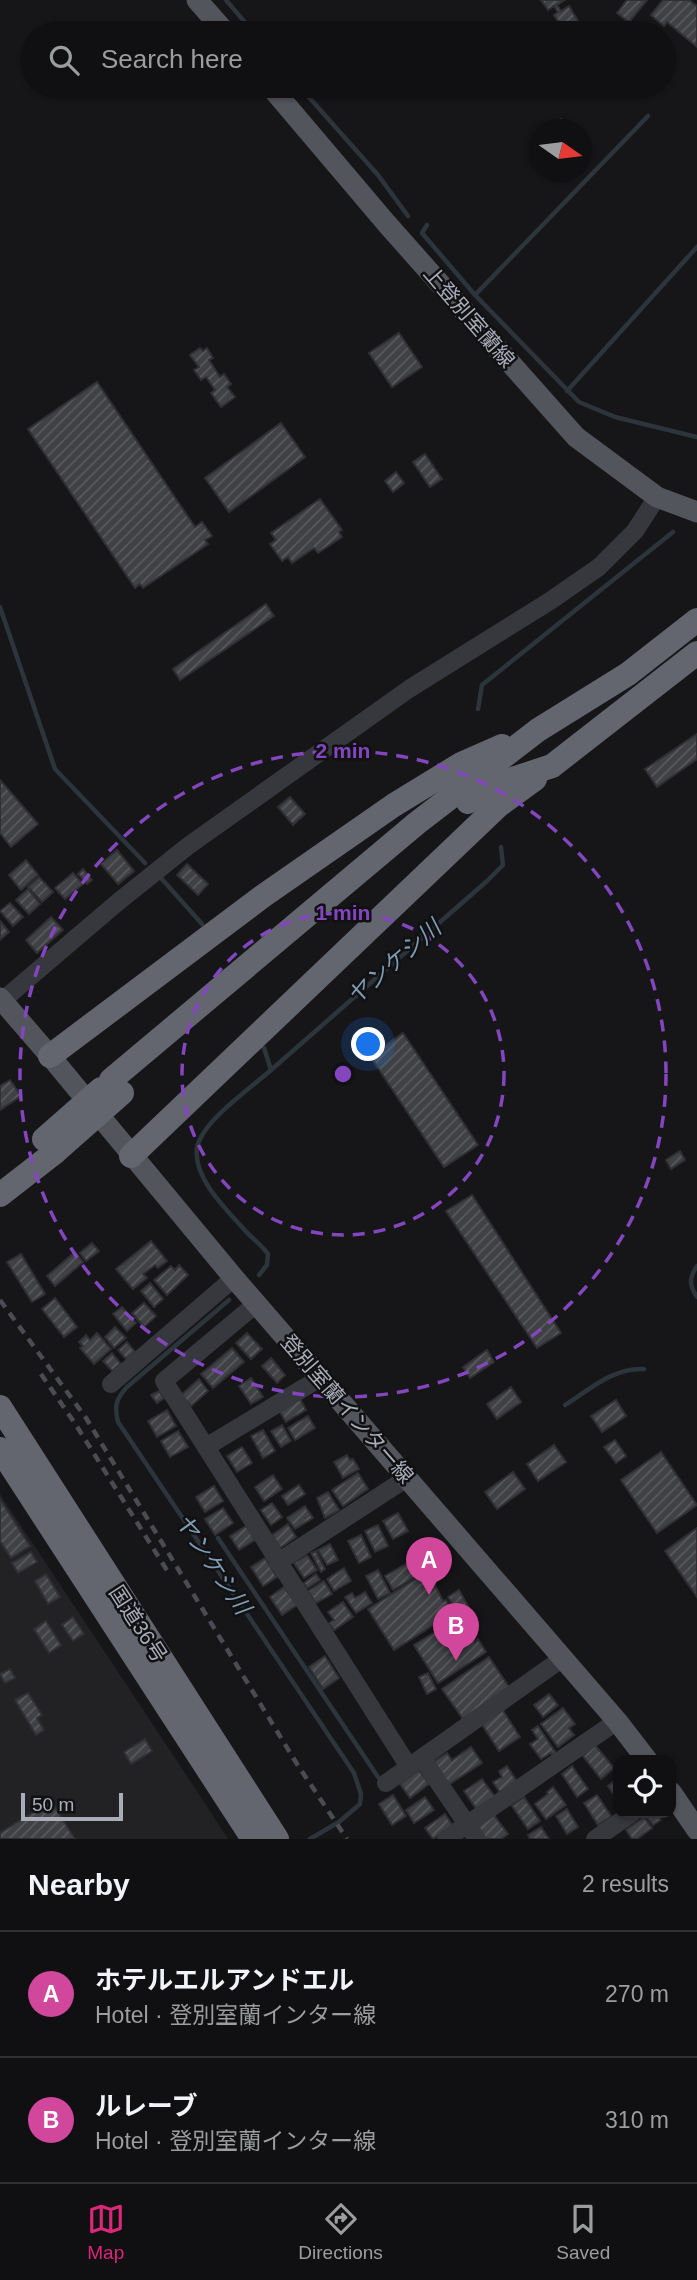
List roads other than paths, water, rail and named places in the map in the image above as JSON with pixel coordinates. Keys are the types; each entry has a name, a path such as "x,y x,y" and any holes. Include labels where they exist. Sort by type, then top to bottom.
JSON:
{"highway":[{"path":"0,1195 49,1146 406,831 538,730 628,674 697,620"},
{"path":"131,1156 498,806 697,653"},
{"path":"50,1056 263,896 394,805 461,764 538,730"},
{"path":"116,1087 488,787 552,766"},
{"path":"0,1175 49,1146"},
{"name":"国道36号","path":"0,1407 277,1839"},
{"name":"国道36号","path":"0,1449 253,1839"}],"main road":[{"path":"197,0 215,21"},
{"name":"上登別室蘭線","path":"280,98 387,224 569,429 601,458 657,497 697,512"},
{"path":"1,1000 50,1056"},
{"name":"登別室蘭インター線","path":"50,1056 233,1278 563,1658 643,1755"},
{"path":"676,1799 697,1830"}],"street":[{"path":"1,1000 188,846 409,689 550,601 599,567 635,531 657,497"},
{"path":"111,1384 233,1278"},
{"path":"256,1304 164,1381 278,1562 415,1762 472,1832"},
{"path":"206,1447 320,1378"},
{"path":"278,1562 407,1478"},
{"path":"386,1783 563,1658"},
{"path":"446,1839 472,1832 617,1721"},
{"path":"595,1839 625,1818"}],"waterway":[{"path":"226,0 244,21"},
{"path":"310,98 378,175 408,216"},
{"path":"475,295 648,116"},
{"path":"427,225 422,233 475,295 579,402 615,417 697,437"},
{"path":"567,391 697,247"},
{"name":"ヤンケシ川","path":"478,709 482,685 673,532"},
{"name":"ヤンケシ川","path":"0,607 55,769 145,863"},
{"name":"ヤンケシ川","path":"271,1070 487,881 503,865 501,847"},
{"name":"ヤンケシ川","path":"161,878 202,924"},
{"name":"ヤンケシ川","path":"259,1275 267,1265 268,1254 211,1191 200,1170 197,1148 207,1127 271,1070 264,1048"},
{"path":"697,1266 691,1282 697,1297"},
{"name":"ヤンケシ川","path":"229,1300 127,1387 117,1403 117,1416 118,1422 354,1773 361,1794 360,1804 339,1822 310,1839"},
{"path":"565,1405 612,1376 633,1369 644,1369"},
{"path":"218,1538 378,1777"}],"railway":[{"path":"0,1300 86,1418 297,1764 347,1839"},
{"path":"41,1374 168,1572"}],"place":[{"name":"ホテルエルアンドエル","path":"429,1595"},
{"name":"ルレーブ","path":"456,1661"}]}
